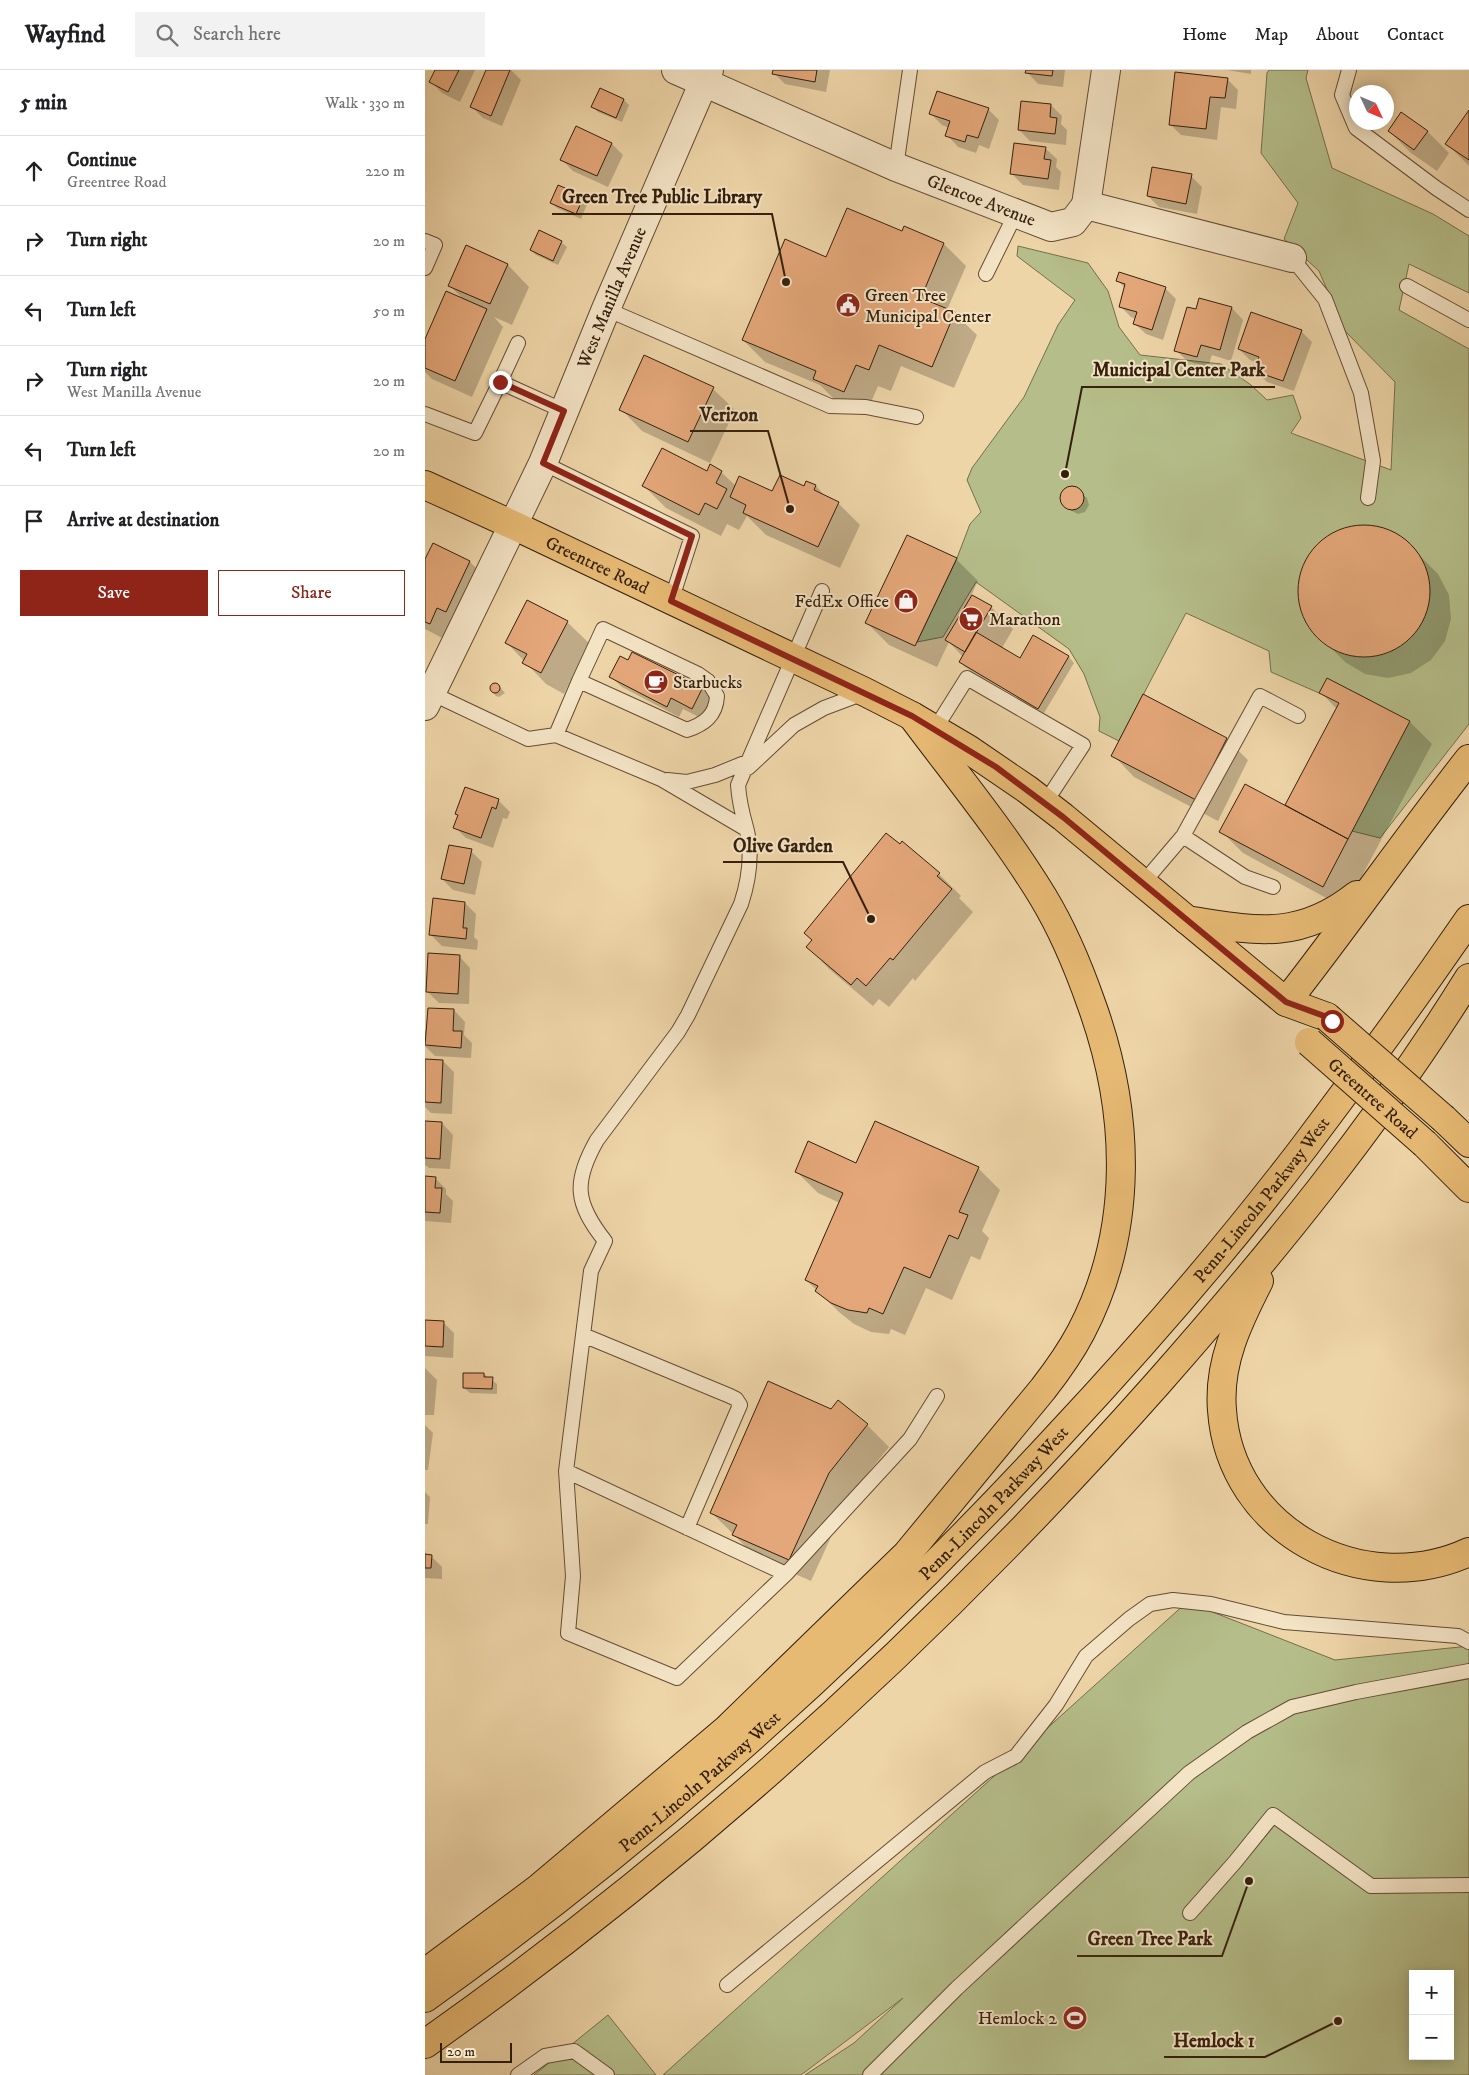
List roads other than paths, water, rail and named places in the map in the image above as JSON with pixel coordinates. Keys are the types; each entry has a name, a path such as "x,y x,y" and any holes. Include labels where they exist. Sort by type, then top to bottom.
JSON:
{"main road":[{"name":"Greentree Road","path":"425,486 513,525 865,692 924,723 996,767 1143,883 1286,1002 1327,1017 1469,1142"},
{"path":"425,1974 539,1888 726,1730 907,1554 1043,1389 1063,1362 1081,1332 1095,1301 1113,1240 1119,1210 1122,1179 1122,1148 1117,1106 1108,1059 1096,1016 1067,943 1043,898 1020,861 924,723"},
{"path":"1286,1002 1383,870 1469,759"},
{"path":"1187,920 1246,929 1268,930 1309,923 1344,905 1383,870"},
{"name":"Penn-Lincoln Parkway West","path":"425,1998 531,1920 615,1854 781,1712 864,1636 1014,1485 1169,1314 1235,1234 1303,1148 1364,1066 1469,919"},
{"name":"Penn-Lincoln Parkway West","path":"425,2044 553,1950 638,1883 806,1740 890,1663 1041,1511 1197,1338 1297,1217 1392,1091 1465,985"},
{"name":"Greentree Road","path":"1286,1002 1309,1042 1425,1144 1469,1188"},
{"path":"1297,1217 1243,1313 1231,1341 1225,1363 1221,1410 1225,1432 1239,1476 1251,1494 1283,1527 1319,1551 1341,1560 1385,1569 1408,1568 1433,1565 1469,1552"}],"street":[{"name":"Glencoe Avenue","path":"676,70 706,76 896,167 1051,227 1073,222 1086,205"},
{"path":"1106,70 1086,205 1292,258"},
{"name":"West Manilla Avenue","path":"428,700 543,463 605,309 706,76"}],"lane":[{"path":"896,167 911,70"},
{"path":"1349,70 1342,95 1356,128 1436,188 1469,210"},
{"path":"986,274 1016,213"},
{"path":"425,241 435,245 425,268"},
{"path":"1292,258 1325,299 1361,393 1373,461 1368,498"},
{"path":"1407,286 1469,320"},
{"path":"605,309 831,406 866,407 916,417"},
{"path":"425,414 475,433 517,343"},
{"path":"500,382 564,411"},
{"path":"543,463 692,536 671,601"},
{"path":"822,591 738,785 749,855 747,885 741,904 688,1015 597,1140 586,1158 581,1178 580,1194 585,1212 605,1241 591,1271 566,1471 573,1576 568,1634 677,1678 786,1574 910,1439 937,1396"},
{"path":"556,735 579,681 603,629 698,674 708,681 713,688 717,696 717,704 709,719 687,730 579,681"},
{"path":"924,723 967,678 1083,745 1045,804"},
{"path":"661,779 687,782 744,768 793,725 824,708 865,692"},
{"path":"1143,883 1183,836 1260,696 1298,716"},
{"path":"428,700 528,739 556,735 661,779 746,829"},
{"path":"1183,836 1245,877 1273,887"},
{"path":"583,1335 736,1399 739,1405 687,1528"},
{"path":"566,1471 786,1574"},
{"path":"727,1986 985,1772 1016,1756 1056,1705 1086,1656 1129,1619 1150,1604 1173,1600 1211,1604 1284,1622 1458,1636 1469,1642"},
{"path":"870,2075 957,1988 1189,1773 1247,1732 1292,1706 1469,1671"},
{"path":"1190,1913 1273,1815 1371,1886 1469,1885"},
{"path":"518,2075 545,2056 574,2052 607,2075"}],"place":[{"name":"Green Tree Public Library","path":"786,282"},
{"name":"Green Tree Municipal Center","path":"848,305"},
{"name":"Municipal Center Park","path":"1065,474"},
{"name":"Verizon","path":"790,509"},
{"name":"FedEx Office","path":"906,601"},
{"name":"Marathon","path":"971,619"},
{"name":"Starbucks","path":"656,682"},
{"name":"Olive Garden","path":"871,919"},
{"name":"Green Tree Park","path":"1249,1881"},
{"name":"Hemlock 2","path":"1075,2018"},
{"name":"Hemlock 1","path":"1338,2021"}]}
